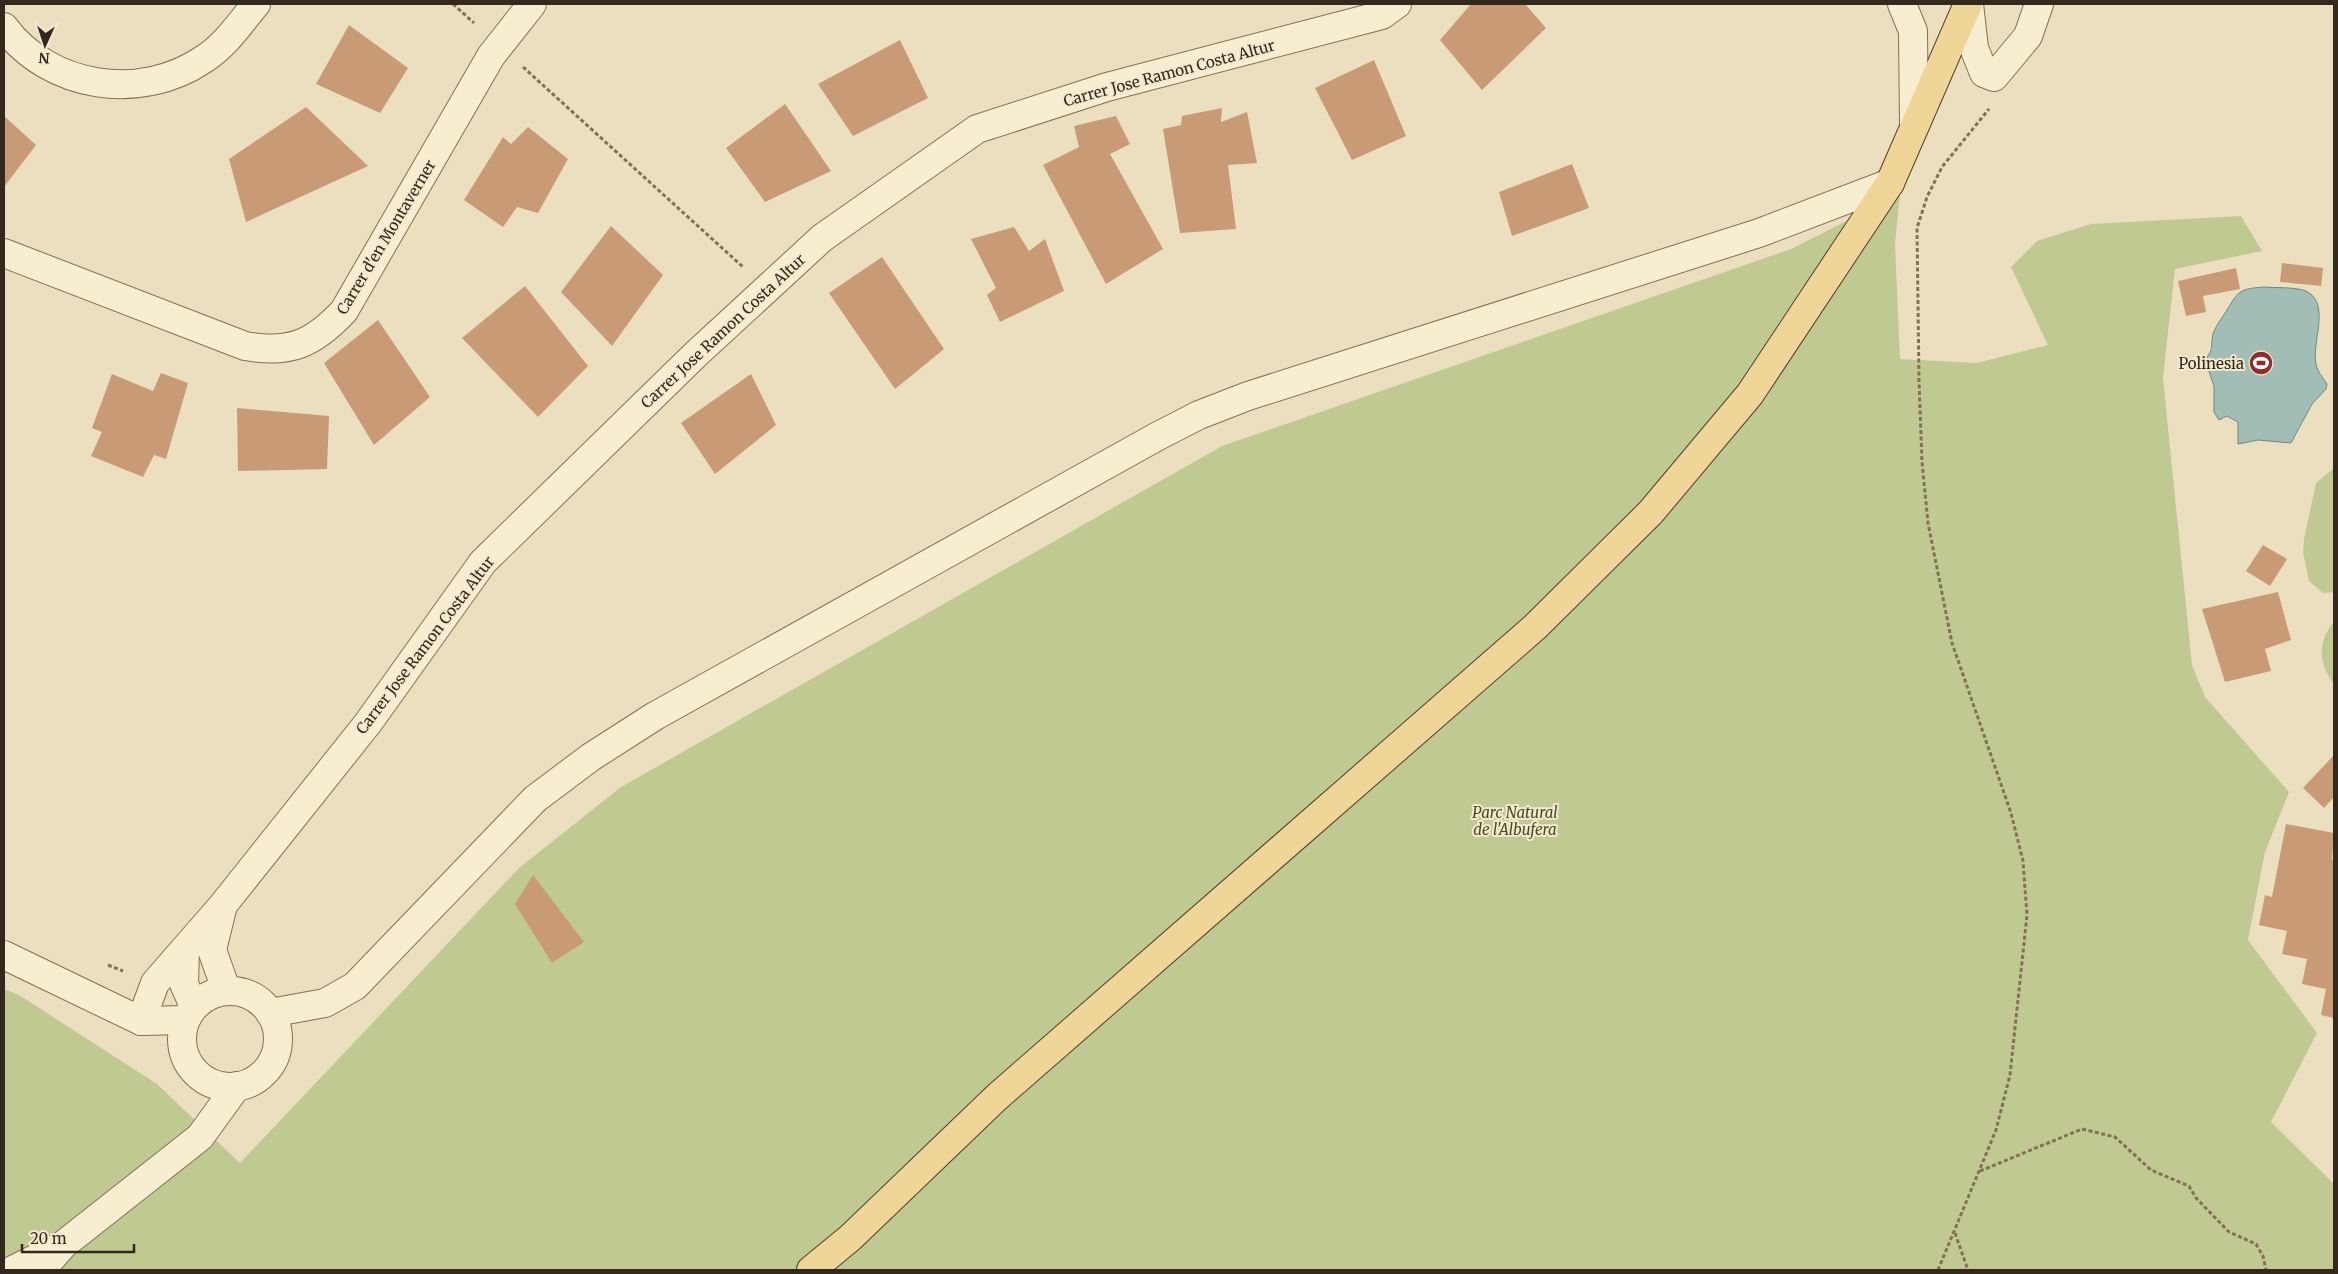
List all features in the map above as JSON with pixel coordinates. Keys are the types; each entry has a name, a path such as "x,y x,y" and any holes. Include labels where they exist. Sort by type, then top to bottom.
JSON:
{"main road":[{"path":"812,1270 850,1238 997,1097 1535,626 1651,512 1750,394 1890,183 1968,4"},
{"path":"825,1270 850,1238"}],"street":[{"path":"4,27 31,55 54,69 80,79 107,84 132,85 158,80 182,72 204,59 225,42 256,4"},
{"name":"Carrer d'en Montaverner","path":"4,253 245,346 269,350 291,347 311,340 329,327 344,311 499,45 532,4"},
{"name":"Carrer Jose Ramon Costa Altur","path":"141,1021 155,983 222,905 368,722 483,562 695,355 822,238 977,130 1107,87 1382,16 1397,4"},
{"path":"1902,4 1913,31 1918,117"},
{"path":"1918,117 1929,76 1959,4"},
{"path":"1968,4 1974,48 1984,73 1994,77 2028,36 2039,4"},
{"path":"270,1013 325,1003 355,986 535,799 599,752 655,716 1158,436 1248,396 1759,233 1890,183"},
{"name":"Carrer Jose Ramon Costa Altur","path":"222,905 212,950 224,990"},
{"path":"185,949 184,984 190,1013"},
{"path":"4,955 141,1021 190,1013"},
{"path":"224,990 240,991 252,996 270,1013 276,1025 278,1040 275,1057 266,1071 253,1081 237,1086 223,1086 208,1082 197,1074 188,1062 182,1048 182,1034 190,1013 208,996 224,990"},
{"path":"41,1270 63,1245 200,1137 237,1086"},
{"path":"13,1270 63,1245"}],"path":[{"path":"453,4 767,289"},
{"path":"1938,1270 1996,1130 2010,1075 2026,906 2023,861 2011,813 1952,643 1928,523 1922,462 1919,381 1918,228 1927,197 1942,167 1995,102 1994,77"},
{"path":"1980,1171 2082,1129 2115,1137 2151,1170 2189,1186 2196,1198 2229,1232 2256,1244 2263,1256 2266,1270"},
{"path":"1954,1233 1968,1270"}],"green space":[{"name":"Parc Natural de l'Albufera","path":"1900,194 1895,244 1900,359 1977,363 2048,345 2011,267 2037,241 2091,224 2241,216 2262,251 2175,269 2163,378 2192,665 2205,697 2289,792 2265,852 2248,940 2317,1033 2271,1122 2334,1184 2334,1270 4,1270 4,989 19,995 157,1084 240,1163 519,868 621,787 1222,446 1791,249"},
{"path":"2334,468 2334,592 2323,593 2309,581 2303,552 2304,539 2316,483"},
{"path":"2332,624 2334,624 2334,684 2325,669 2322,654 2324,639"}],"water":[{"name":"Polinesia","path":"2264,287 2303,290 2312,295 2317,303 2319,312 2315,355 2316,364 2327,384 2326,389 2312,404 2291,443 2258,440 2238,444 2238,422 2227,416 2219,420 2214,412 2214,386 2205,360 2211,350 2213,334 2234,298 2245,290"}],"building":[{"path":"1471,4 1525,4 1546,28 1482,90 1440,40"},
{"path":"349,25 408,68 380,113 316,84"},
{"path":"900,40 928,98 853,136 818,84"},
{"path":"1374,60 1406,136 1352,160 1315,88"},
{"path":"785,104 831,171 765,202 726,148"},
{"path":"306,107 368,166 246,222 229,159"},
{"path":"1222,108 1221,122 1247,112 1257,163 1228,165 1236,229 1180,233 1163,129 1181,125 1182,116"},
{"path":"4,116 36,145 4,187"},
{"path":"1116,116 1130,144 1110,154 1163,249 1106,284 1043,165 1079,147 1074,126"},
{"path":"528,127 568,159 538,213 517,207 503,227 464,200 503,137 511,144"},
{"path":"1572,164 1589,208 1512,236 1499,192"},
{"path":"611,226 663,275 612,346 561,292"},
{"path":"1014,227 1029,251 1045,239 1064,291 1000,322 987,295 996,288 971,239"},
{"path":"882,257 944,349 895,389 829,293"},
{"path":"2282,263 2323,268 2321,286 2280,282"},
{"path":"2236,268 2240,289 2203,296 2206,312 2186,316 2178,281"},
{"path":"525,286 588,366 538,417 462,338"},
{"path":"378,320 430,397 374,445 324,363"},
{"path":"161,373 188,383 166,459 154,455 143,477 91,456 102,432 92,428 112,374 153,391"},
{"path":"751,374 776,425 715,474 681,423"},
{"path":"237,408 329,416 327,469 238,471"},
{"path":"2263,545 2287,559 2270,586 2246,571"},
{"path":"2278,592 2291,640 2265,649 2271,671 2225,682 2202,609"},
{"path":"2334,755 2334,797 2324,808 2303,788"},
{"path":"2286,824 2334,833 2332,860 2334,860 2334,1018 2321,1015 2326,989 2302,984 2307,959 2282,954 2287,931 2259,925 2265,895 2272,897"},
{"path":"533,875 584,942 552,963 515,904"}],"place":[{"name":"Polinesia","path":"2261,363"}]}
